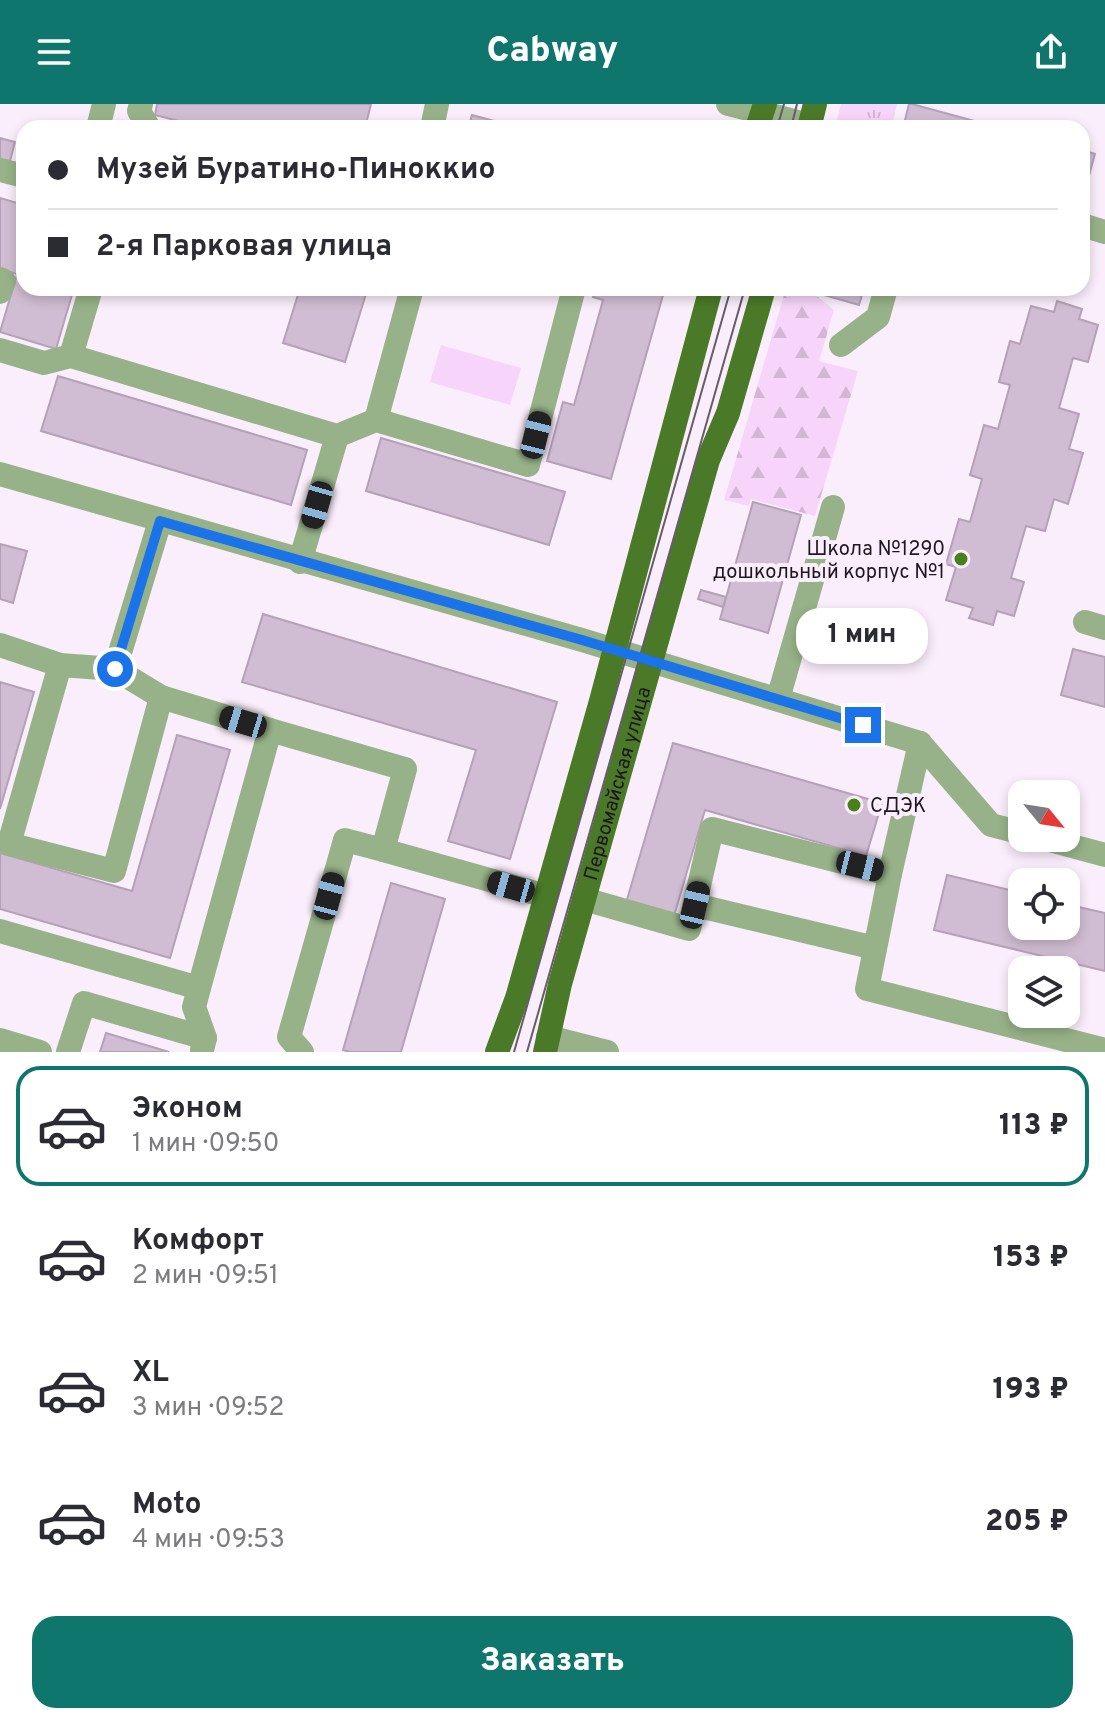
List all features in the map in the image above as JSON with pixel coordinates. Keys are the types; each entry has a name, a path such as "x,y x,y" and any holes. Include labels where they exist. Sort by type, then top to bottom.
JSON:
{"main road":[{"name":"Первомайская улица","path":"497,1052 517,998 546,896 709,296"},
{"name":"Первомайская улица","path":"547,1044 584,899 708,460 728,413 762,296"}],"street":[{"path":"728,104 761,115 811,119"},
{"path":"0,279 4,281 0,292"},
{"path":"71,356 89,296"},
{"path":"376,420 410,296"},
{"path":"5,357 44,363 71,356 337,436 376,420 528,465 572,296"},
{"path":"841,345 878,317 884,296"},
{"path":"300,562 337,436"},
{"path":"0,474 300,562 615,649 920,743 991,825 1008,829"},
{"path":"778,699 833,507"},
{"path":"115,669 160,521"},
{"path":"0,645 60,665 115,669 161,697 405,769 383,850"},
{"path":"60,665 9,844 114,871 161,697"},
{"path":"203,1045 194,1007 270,730"},
{"path":"920,743 867,989 1105,1050"},
{"path":"584,899 689,929 712,829 890,874"},
{"path":"302,1052 289,1037 345,840 546,896"},
{"path":"1080,848 1105,855"},
{"path":"695,905 875,948"},
{"path":"0,931 199,988"},
{"path":"68,1052 84,1003 203,1045"},
{"path":"0,1040 40,1052"},
{"path":"547,1044 607,1052"}],"green space":[{"path":"841,104 897,104 893,120 837,120"},
{"path":"784,296 817,296 834,310 819,361 858,371 815,516 751,499 749,506 724,500"},
{"path":"441,345 521,368 510,405 430,382"}],"building":[{"path":"157,104 371,104 367,120 175,120 155,115"},
{"path":"909,104 912,104 971,120 905,120"},
{"path":"472,115 490,120 470,120"},
{"path":"0,138 15,142 8,169 0,167"},
{"path":"1090,152 1095,154 1090,172"},
{"path":"0,198 16,203 16,274 0,269"},
{"path":"16,277 16,296 72,296 56,349 0,332"},
{"path":"298,296 365,296 345,362 283,343"},
{"path":"663,296 611,479 547,461 563,402 574,405 603,300 593,297"},
{"path":"828,296 862,296 859,305"},
{"path":"1057,301 1082,309 1079,319 1098,325 1088,362 1073,358 1059,408 1079,414 1069,449 1083,453 1068,504 1054,499 1045,531 1026,526 1011,578 1024,582 1014,616 997,611 993,625 969,618 973,608 946,600 956,567 946,564 959,519 970,522 982,479 970,475 984,425 998,429 1010,385 999,382 1010,341 1020,344 1031,306 1054,312"},
{"path":"58,376 307,450 291,505 41,431"},
{"path":"381,438 565,492 549,545 366,491"},
{"path":"753,502 801,515 768,633 720,619"},
{"path":"0,544 27,551 13,603 0,599"},
{"path":"701,590 726,597 723,607 698,599"},
{"path":"263,614 557,702 510,859 448,841 476,750 242,682"},
{"path":"1073,649 1105,657 1105,707 1061,695"},
{"path":"0,682 34,692 0,809"},
{"path":"177,735 230,750 170,958 0,909 0,853 132,891"},
{"path":"673,743 882,803 866,856 705,810 674,916 626,903"},
{"path":"947,875 1008,890 1008,940 1080,940 1080,907 1105,913 1105,971 1080,965 1080,956 1042,956 934,930"},
{"path":"391,883 445,899 401,1052 350,1052 343,1050"},
{"path":"106,1033 169,1052 100,1052"}],"tram line":[{"path":"779,120 784,104"},
{"path":"793,120 797,104"},
{"path":"514,1052 729,296"},
{"path":"527,1052 743,296"}],"place":[{"name":"Школа №1290 дошкольный корпус №1","path":"961,559"},
{"name":"СДЭК","path":"854,805"}],"route":[{"path":"115,669 160,521 582,640 863,725"}]}
